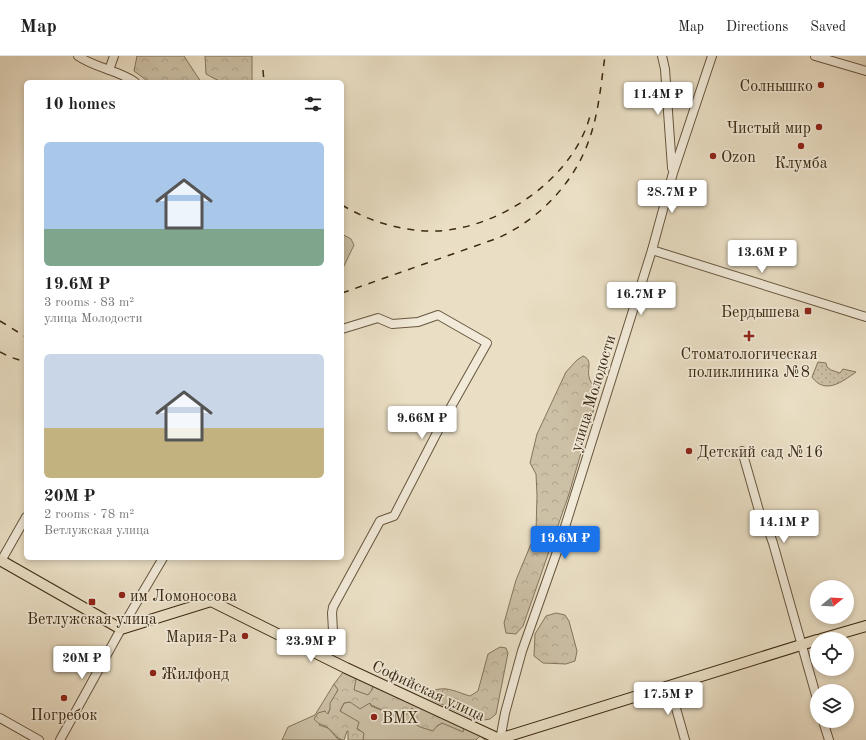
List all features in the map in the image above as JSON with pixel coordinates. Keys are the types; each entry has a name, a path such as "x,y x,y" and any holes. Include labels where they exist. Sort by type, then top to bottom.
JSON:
{"main road":[{"path":"0,560 121,629"},
{"name":"Софийская улица","path":"121,629 211,601 346,668 500,740"},
{"path":"845,632 866,626"},
{"path":"500,740 590,710 810,642"}],"street":[{"path":"78,56 86,62 126,76 132,80"},
{"path":"109,70 114,56"},
{"path":"662,56 665,69 673,173"},
{"name":"улица Молодости","path":"500,740 505,713 522,651 558,549 652,250 673,173 712,56"},
{"path":"816,56 866,71"},
{"path":"652,250 866,317"},
{"path":"321,655 333,631 333,607 380,522 394,516 443,421 487,343 438,315 418,322 392,324 378,318 344,328"},
{"path":"742,451 762,520 768,529 773,543 813,684"},
{"path":"0,560 24,521"},
{"path":"60,740 121,629 162,560"},
{"path":"670,686 685,740"},
{"path":"0,718 39,740"},
{"path":"825,728 829,740"}],"green space":[{"path":"137,56 184,56 200,80 146,80 134,71"},
{"path":"205,56 252,56 252,80 217,80 206,74"},
{"path":"344,235 351,239 354,245 344,266"},
{"path":"583,356 589,362 589,377 596,391 597,398 569,494 523,626 516,634 506,633 504,623 516,580 536,532 536,474 530,463 537,434 566,372"},
{"path":"818,362 826,363 827,367 831,370 840,373 843,369 856,372 845,380 834,385 822,385 812,377"},
{"path":"556,613 565,615 569,621 577,651 575,661 566,664 543,663 534,656 535,634 546,616"},
{"path":"500,647 506,648 508,653 496,714 490,719 478,721 430,699 429,692 440,689 450,690 470,696 478,691 488,654"},
{"path":"344,671 356,679 354,690 368,695 372,690 374,681 464,728 463,732 442,723 433,731 420,727 409,720 414,710 412,708 404,717 401,718 371,705 370,703 360,709 350,702 344,703 340,711 359,722 357,729 364,733 363,740 348,740 348,731 344,740 337,737 328,728 314,719 318,713 325,711 328,714 330,703 338,690 334,684"},
{"path":"350,674 374,681 372,690 368,696 354,690"},
{"path":"334,684 338,689 328,714 319,725 328,728 338,739 341,740 282,740 288,727 315,715"},
{"path":"344,703 370,703 371,706 401,718 404,717 412,708 437,726 442,723 464,728 493,740 485,740 480,736 476,740 363,740 363,733 340,711"}],"railway":[{"path":"344,292 498,238 513,230 542,209 566,183 576,169 584,153 596,117 605,56"},
{"path":"263,70 264,80"},
{"path":"344,206 376,221 412,230 437,231 461,228 486,220 510,209 532,195 553,177 570,158 583,136 591,112"},
{"path":"0,321 24,336"},
{"path":"0,352 24,361"}],"place":[{"name":"Солнышко","path":"821,85"},
{"name":"Чистый мир","path":"819,127"},
{"name":"Клумба","path":"801,146"},
{"name":"Ozon","path":"713,156"},
{"name":"Бердышева","path":"808,311"},
{"name":"Стоматологическая поликлиника №8","path":"749,336"},
{"name":"Детский сад №16","path":"689,451"},
{"name":"им Ломоносова","path":"122,595"},
{"name":"Ветлужская улица","path":"92,602"},
{"name":"Мария-Ра","path":"245,636"},
{"name":"Жилфонд","path":"153,673"},
{"name":"Погребок","path":"64,698"},
{"name":"BMX","path":"374,717"}]}
